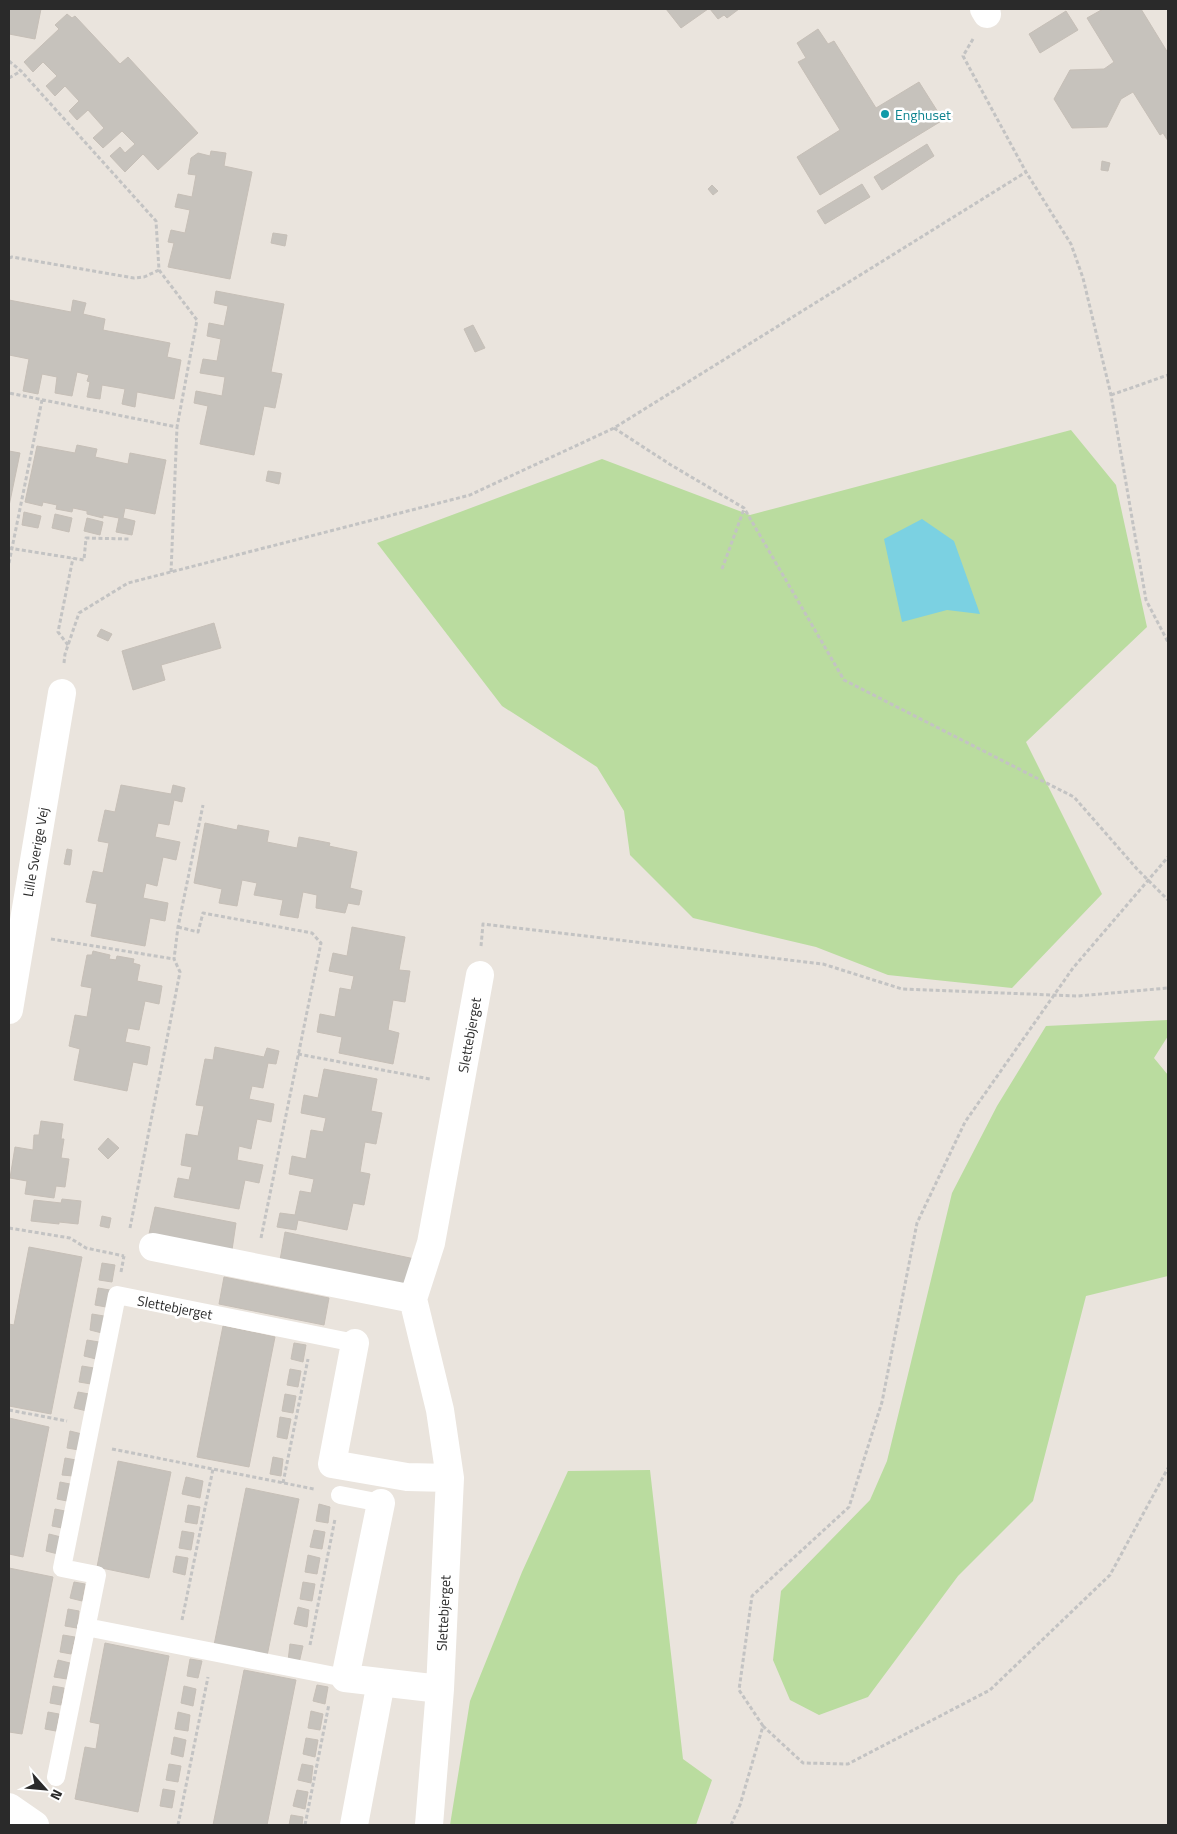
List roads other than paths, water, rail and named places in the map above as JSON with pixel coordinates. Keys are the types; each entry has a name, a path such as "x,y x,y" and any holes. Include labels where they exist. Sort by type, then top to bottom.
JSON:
{"street":[{"name":"Lille Sverige Vej","path":"9,1010 62,693"},
{"name":"Slettebjerget","path":"429,1825 440,1689 450,1478 440,1410 413,1299 431,1244 480,975"},
{"path":"153,1247 413,1299"},
{"name":"Slettebjerget","path":"355,1343 332,1464 407,1477 450,1478"},
{"path":"380,1503 340,1677 440,1689"},
{"path":"354,1825 381,1682"},
{"path":"9,1807 35,1825"}],"lane":[{"name":"Slettebjerget","path":"86,1626 97,1575 62,1568 117,1296 355,1343"},
{"path":"340,1495 380,1503"},
{"path":"56,1777 86,1626 340,1677"}],"water":[{"path":"922,519 954,541 980,614 947,610 902,622 884,539"}],"place":[{"name":"Enghuset","path":"885,114"}]}
